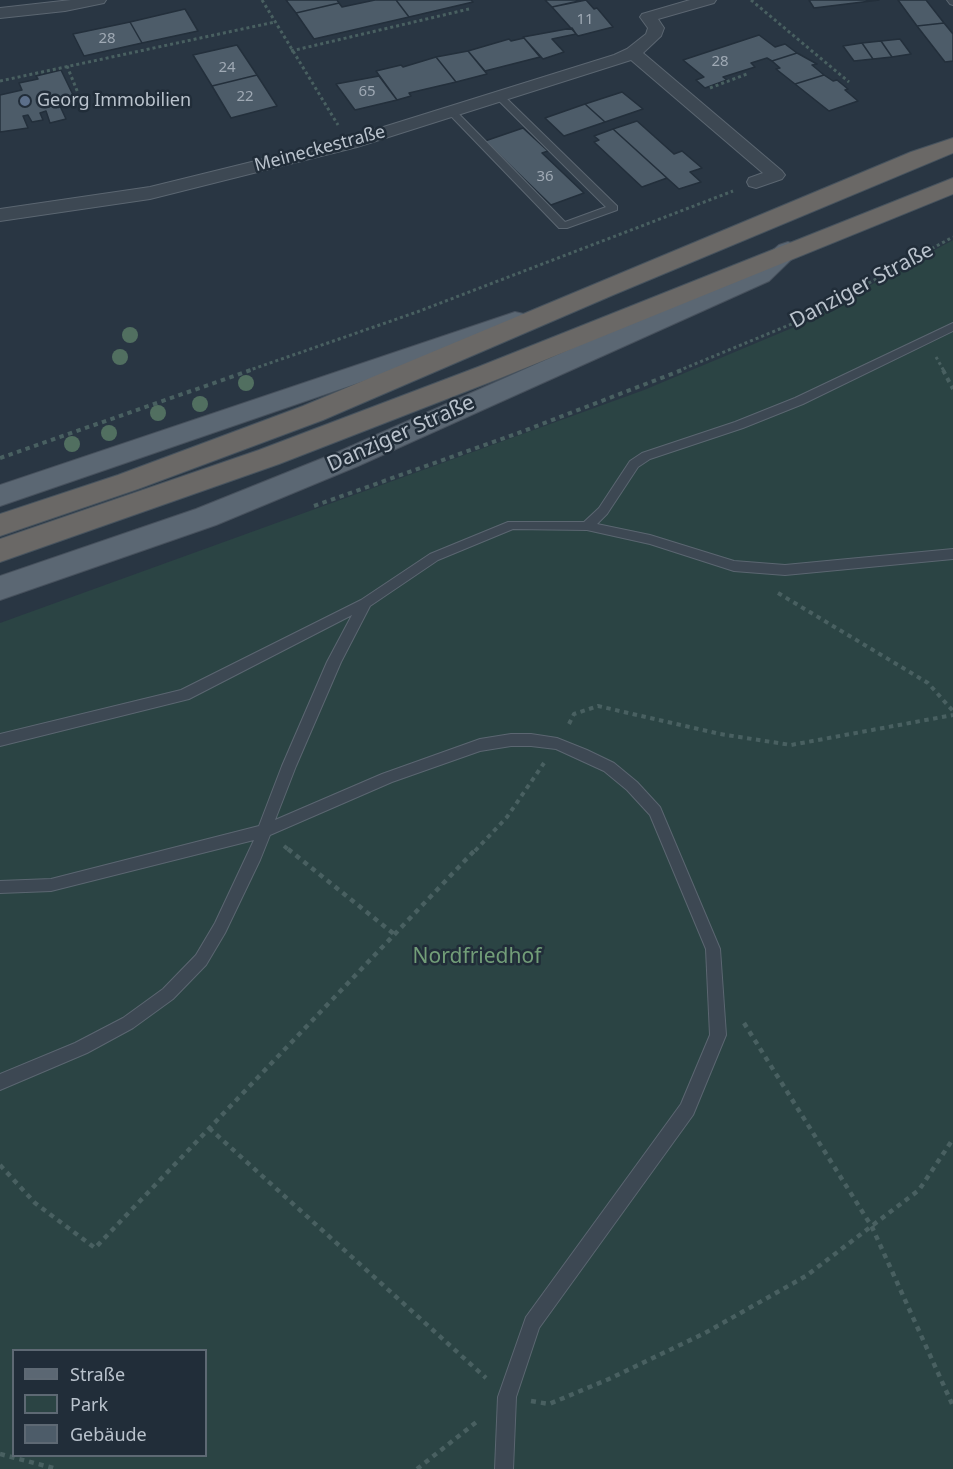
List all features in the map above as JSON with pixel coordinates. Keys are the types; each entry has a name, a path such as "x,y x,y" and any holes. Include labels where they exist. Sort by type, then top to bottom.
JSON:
{"highway":[{"path":"0,525 128,482 314,413 604,289 919,157 953,145"},
{"name":"Danziger Straße","path":"0,551 269,457 488,373 953,185"}],"main road":[{"name":"Danziger Straße","path":"0,588 206,517 348,459 760,274 788,250"},
{"path":"0,496 604,289"}],"street":[{"path":"0,13 98,0"},
{"name":"Meineckestraße","path":"0,215 150,193 351,143 603,66 633,53 653,36 656,28 644,13 708,0"},
{"path":"633,53 776,175 756,182"}],"lane":[{"path":"452,112 563,226 613,208 500,97"},
{"path":"587,526 603,511 629,470 646,456 739,425 799,401 953,327"},
{"path":"0,740 184,695 365,603 434,557 512,525 587,526 650,540 734,566 786,570 953,554"},
{"path":"0,1082 81,1048 128,1023 149,1010 185,978 201,960 220,928 253,860 289,766 330,672 365,603"},
{"path":"0,887 51,885 264,831 387,778 480,745 531,740 557,744 609,767 632,786 655,812 681,867 713,949 718,1035 687,1109 532,1323 507,1396 504,1469"}],"path":[{"path":"262,0 291,51 351,143"},
{"path":"751,0 849,82"},
{"path":"291,51 470,9"},
{"path":"0,81 275,22"},
{"path":"67,66 78,93"},
{"path":"686,97 747,74"},
{"path":"0,458 417,312 756,182"},
{"name":"Danziger Straße","path":"309,508 564,416 741,347 799,321 953,237"},
{"path":"927,340 953,389"},
{"path":"0,1165 35,1203 95,1248 507,817 557,744 574,714 598,706 720,734 791,745 953,713 928,683 734,566"},
{"path":"264,831 394,934"},
{"path":"717,1014 742,1020 872,1227 953,1407"},
{"path":"209,1128 507,1396 549,1404 609,1379 705,1333 806,1276 918,1190 953,1139"},
{"path":"417,1469 507,1396"},
{"path":"0,1454 57,1469"}],"green space":[{"name":"Nordfriedhof","path":"953,240 953,1469 0,1469 0,623 644,390 792,328"}],"building":[{"path":"286,0 337,0 339,3 296,13"},
{"path":"375,0 396,0 409,17 314,39 296,13 339,3 342,7"},
{"path":"396,0 471,0 473,2 409,17"},
{"path":"545,0 583,0 552,7"},
{"path":"586,0 594,9 597,8 613,27 578,36 552,7"},
{"path":"809,0 879,0 814,8"},
{"path":"898,0 926,0 944,23 917,26"},
{"path":"185,9 198,31 142,43 130,22"},
{"path":"130,22 142,43 84,56 73,34"},
{"path":"944,23 953,34 953,61 945,62 917,26"},
{"path":"572,28 576,34 552,39 564,52 543,59 523,37"},
{"path":"759,35 775,47 785,44 797,53 772,61 767,58 751,63 755,67 723,77 727,80 705,88 696,80 704,77 683,60"},
{"path":"524,38 540,57 485,71 468,51 509,39 511,41"},
{"path":"900,39 911,54 892,57 881,41"},
{"path":"881,41 892,57 873,59 862,43"},
{"path":"862,43 873,59 854,61 843,46"},
{"path":"237,45 257,75 212,86 193,55"},
{"path":"468,51 487,74 456,82 436,57"},
{"path":"797,53 817,64 812,65 824,75 795,84 776,69 780,68 772,61"},
{"path":"436,57 456,82 409,93 411,96 397,100 376,71 401,65 403,67"},
{"path":"61,70 74,97 86,94 89,100 60,106 66,119 50,123 46,111 40,113 43,120 32,122 28,115 23,116 28,128 0,132 0,95 22,90 19,83 38,79 36,76"},
{"path":"257,75 277,106 231,118 212,86"},
{"path":"824,75 833,81 837,80 858,101 829,111 795,84"},
{"path":"379,76 397,100 355,110 336,84"},
{"path":"622,92 643,109 605,122 585,104"},
{"path":"585,104 605,122 564,136 545,118"},
{"path":"637,121 674,154 682,151 702,168 690,172 701,182 679,189 613,129"},
{"path":"523,128 548,151 542,153 584,193 551,205 485,141"},
{"path":"613,129 667,178 642,187 594,142 599,140 594,136"}],"place":[{"name":"Georg Immobilien","path":"25,101"}]}
